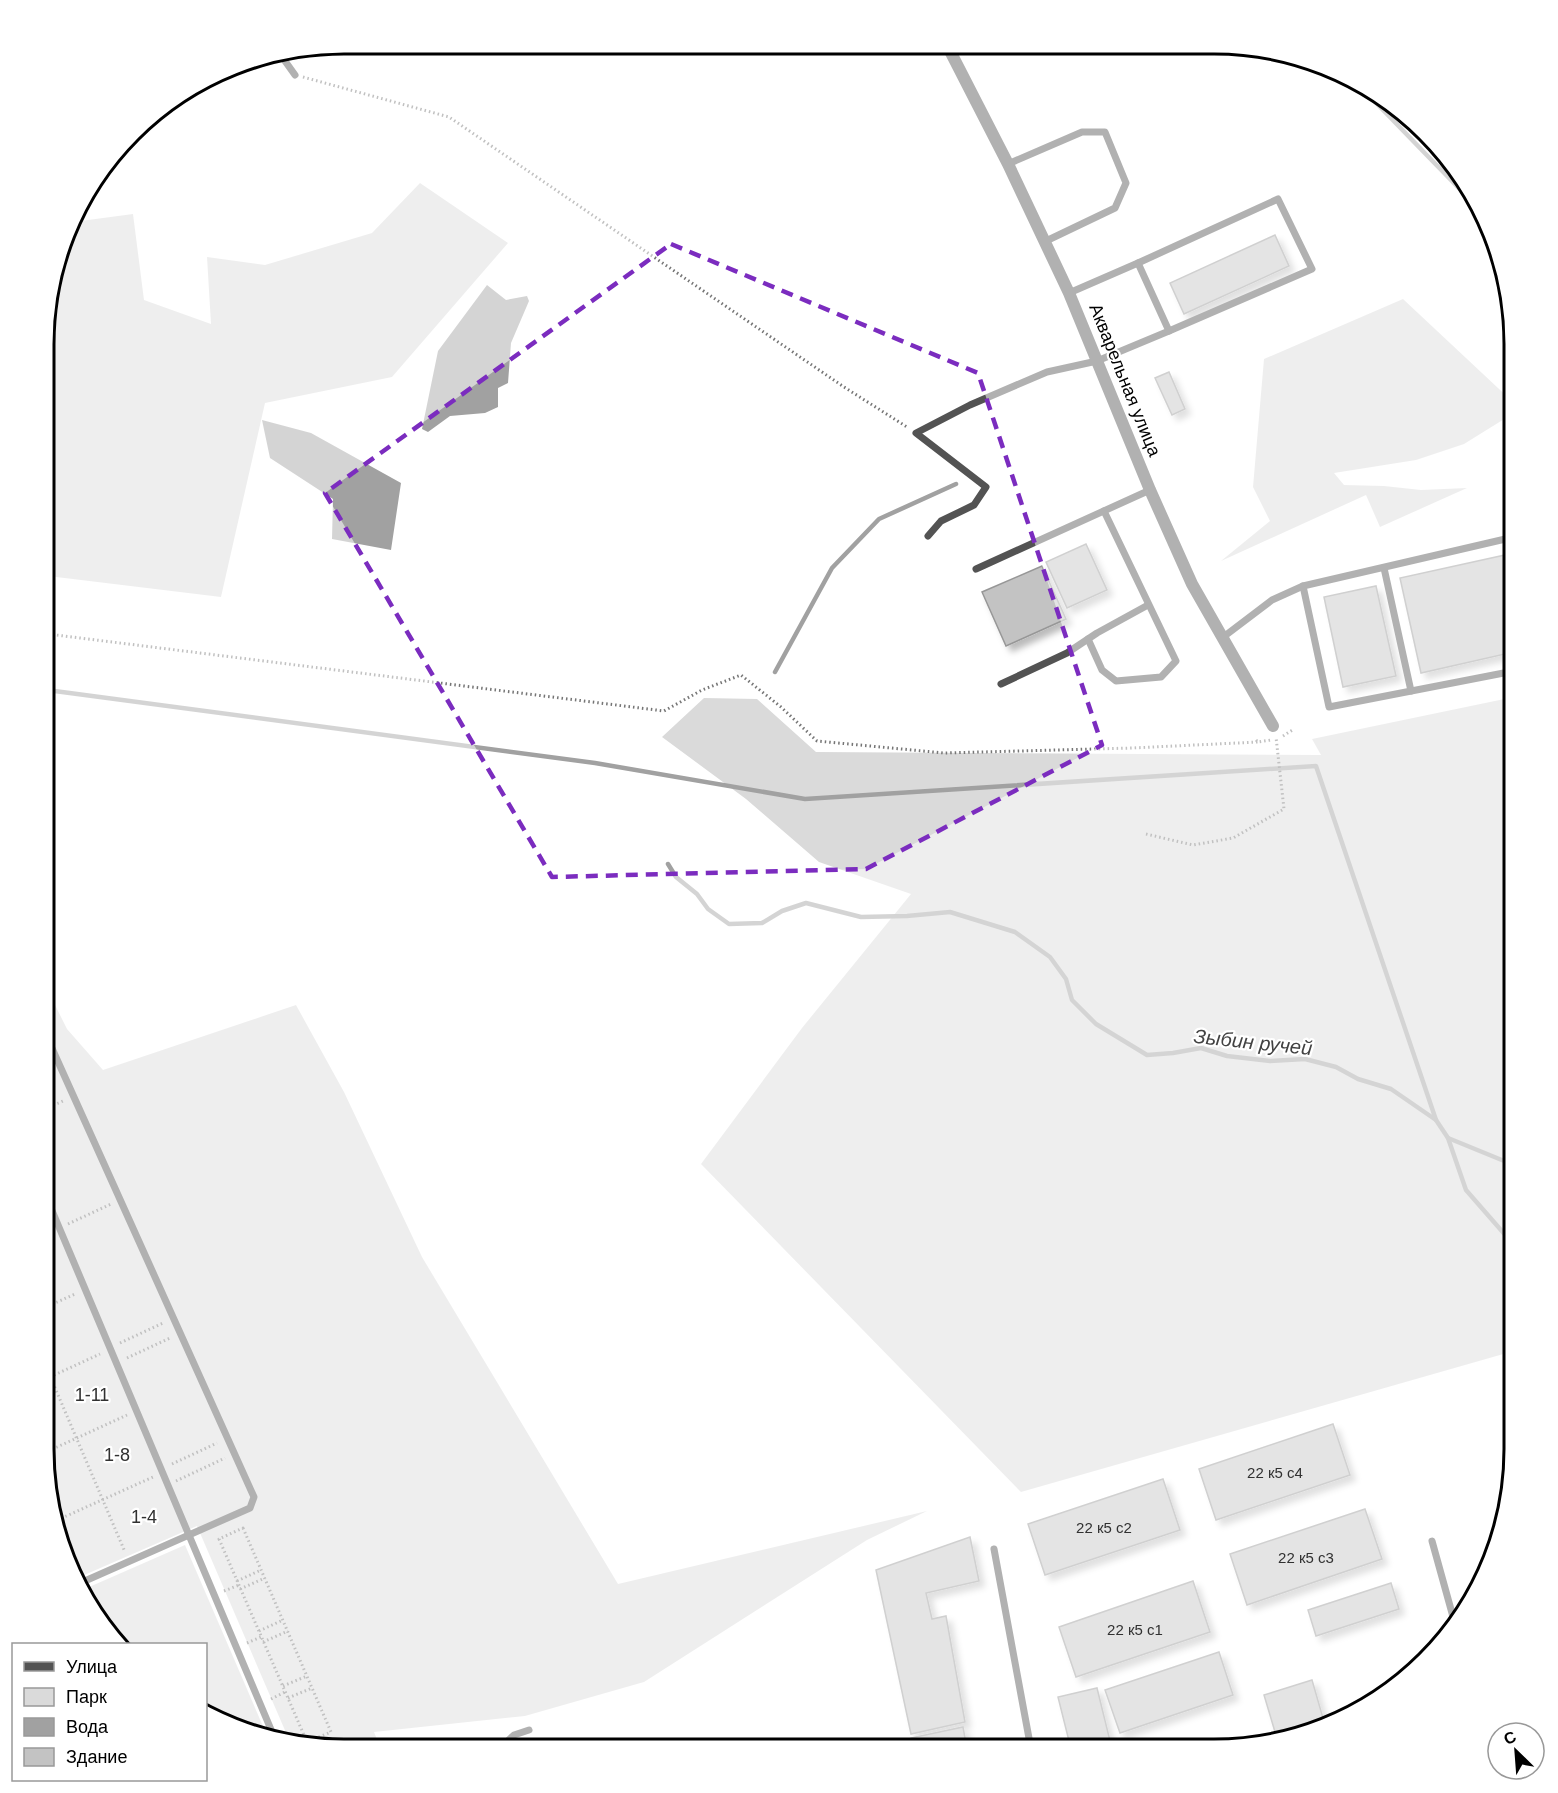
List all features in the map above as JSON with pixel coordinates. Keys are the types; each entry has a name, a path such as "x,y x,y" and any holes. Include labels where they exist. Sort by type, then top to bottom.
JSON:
{"street":[{"name":"Акварельная улица","path":"951,54 1046,242 1192,584 1273,726"}],"lane":[{"path":"285,61 295,75"},
{"path":"1008,164 1083,132 1106,132 1126,183 1115,208 1046,242"},
{"path":"928,536 941,520 974,505 986,487 916,433 970,405 1047,372 1097,361 1312,269 1278,199 1069,293"},
{"path":"1138,263 1169,331"},
{"path":"976,569 1150,490"},
{"path":"1088,639 1102,670 1116,681 1161,677 1176,661 1104,511"},
{"path":"1222,638 1272,600 1304,586 1504,539"},
{"path":"1384,568 1411,691"},
{"path":"1304,586 1329,707 1504,673"},
{"path":"1000,684 1067,653 1148,605"},
{"path":"54,1053 254,1497 250,1508 86,1581"},
{"path":"54,1216 270,1729"},
{"path":"1432,1541 1452,1614"},
{"path":"994,1549 1029,1739"},
{"path":"510,1739 514,1735 529,1730"}],"path":[{"path":"295,75 450,117 844,387 916,433"},
{"path":"54,635 664,711 702,690 741,675 781,706 817,741 944,753 1258,742"},
{"path":"1146,834 1193,845 1233,838 1284,809 1277,739 1273,726"},
{"path":"54,1105 73,1097"},
{"path":"59,1228 119,1200"},
{"path":"54,1304 85,1290"},
{"path":"54,1375 173,1318"},
{"path":"117,1363 180,1334"},
{"path":"54,1386 129,1562"},
{"path":"54,1448 136,1411"},
{"path":"63,1518 227,1438"},
{"path":"168,1485 234,1454"},
{"path":"305,1737 219,1539 243,1528 331,1732 318,1738"},
{"path":"239,1585 261,1570"},
{"path":"214,1596 239,1585 265,1578"},
{"path":"259,1631 283,1620"},
{"path":"263,1642 288,1631"},
{"path":"236,1648 261,1637"},
{"path":"283,1686 307,1676"},
{"path":"288,1698 312,1688"},
{"path":"260,1704 285,1692"}],"highlighted area":[{"path":"671,244 978,373 1102,745 866,869 552,877 325,493"}],"green space":[{"path":"420,183 508,243 392,377 265,403 221,597 54,577 56,306 69,251 82,221 133,214 144,300 211,324 207,257 265,265 372,233"},
{"path":"1403,299 1504,394 1504,419 1464,444 1416,460 1334,473 1344,485 1421,490 1467,488 1380,527 1366,495 1221,561 1270,521 1253,487 1264,359"},
{"path":"704,698 757,699 816,752 1321,755 1312,739 1504,699 1504,1354 1021,1492 701,1164 802,1028 911,894 819,862 746,799 662,737"},
{"path":"54,1003 67,1029 103,1070 296,1005 344,1092 422,1257 618,1584 927,1511 867,1540 644,1682 525,1716 374,1732 377,1739 306,1737 286,1733 197,1526 83,1575 64,1524 56,1487 54,1449"},
{"path":"185,1545 263,1727 233,1717 207,1704 207,1643 129,1643 114,1626 89,1587"}],"water":[{"path":"487,285 506,300 527,296 529,301 511,343 508,383 498,388 498,407 485,413 450,416 428,432 422,429 438,351"},
{"path":"262,420 311,433 401,483 391,550 332,539 333,499 270,458"}],"building":[{"path":"1275,235 1289,266 1184,314 1170,283"},
{"path":"1169,372 1185,409 1172,415 1155,378"},
{"path":"1086,544 1107,590 1067,608 1046,562"},
{"path":"1504,555 1504,654 1421,673 1400,578"},
{"path":"1042,566 1066,619 1006,646 982,592"},
{"path":"1376,586 1396,676 1343,687 1324,597"},
{"path":"1333,1424 1350,1475 1216,1520 1199,1469"},
{"path":"1163,1479 1180,1530 1045,1575 1028,1524"},
{"path":"1365,1509 1382,1559 1247,1605 1230,1554"},
{"path":"970,1537 979,1581 926,1593 932,1619 946,1616 965,1722 911,1734 876,1570"},
{"path":"1193,1581 1210,1632 1076,1677 1059,1627"},
{"path":"1391,1583 1399,1609 1316,1636 1308,1610"},
{"path":"1219,1652 1233,1695 1120,1733 1105,1690"},
{"path":"1312,1680 1323,1718 1275,1732 1264,1695"},
{"path":"1097,1688 1110,1739 1068,1739 1058,1697"},
{"path":"963,1727 965,1739 911,1739"}],"waterway":[{"path":"1379,106 1457,186"},
{"path":"775,672 832,568 879,519 956,484"},
{"path":"54,691 595,763 805,799 1316,766 1436,1120"},
{"name":"Зыбин ручей","path":"668,864 676,877 697,894 708,909 729,924 762,923 782,911 806,903 861,917 950,912 1015,932 1050,957 1066,979 1072,1000 1096,1024 1147,1055 1201,1048 1227,1056 1270,1061 1305,1059 1336,1067 1358,1079 1391,1089 1436,1120 1448,1138 1466,1190 1504,1234"},
{"path":"1448,1138 1504,1161"}],"park label":[{"name":"1-11","path":"92,1395"},
{"name":"1-8","path":"117,1455"},
{"name":"1-4","path":"144,1517"}]}
